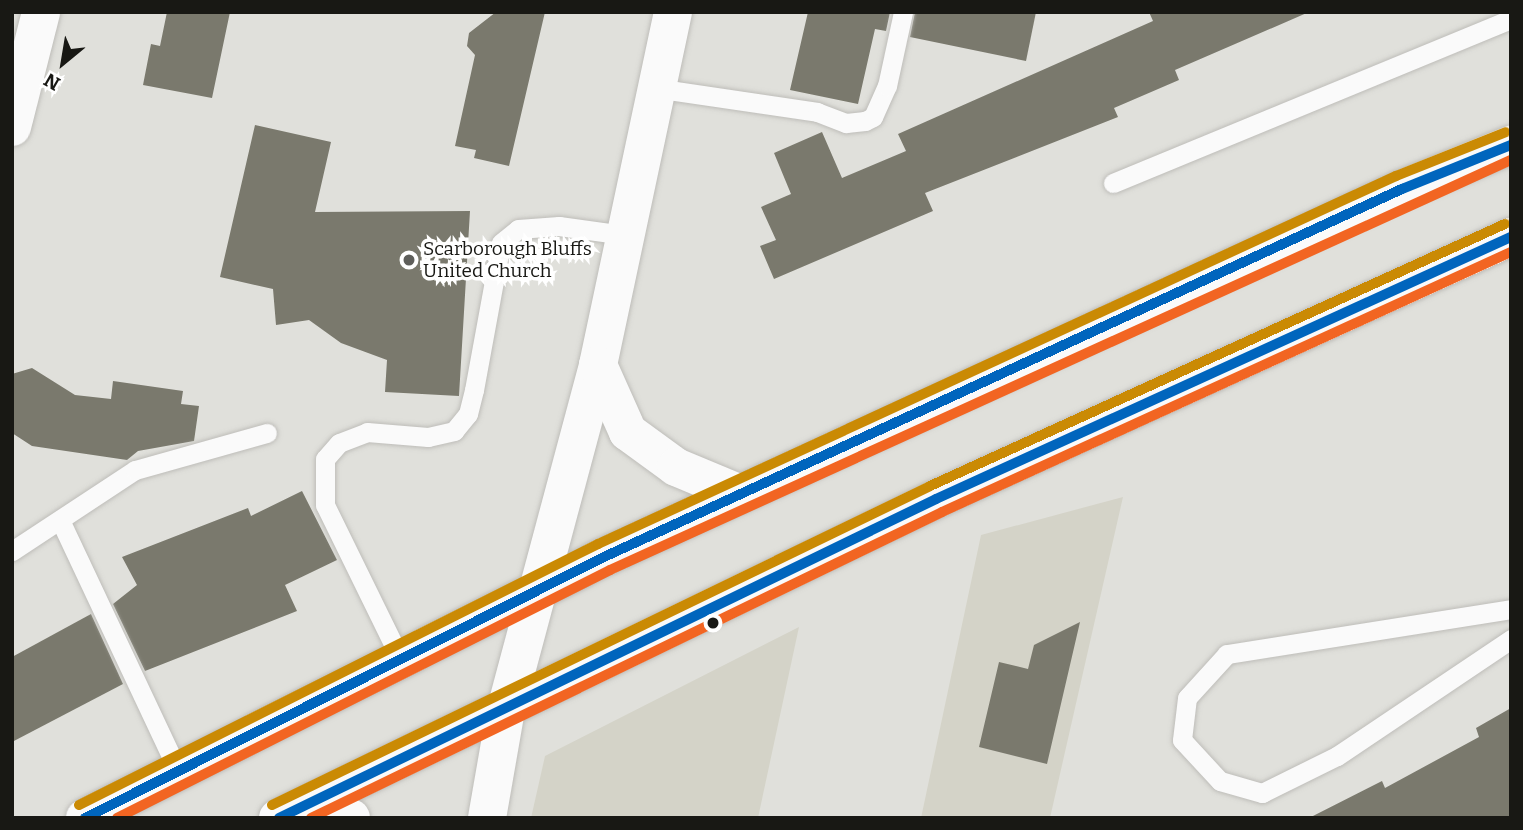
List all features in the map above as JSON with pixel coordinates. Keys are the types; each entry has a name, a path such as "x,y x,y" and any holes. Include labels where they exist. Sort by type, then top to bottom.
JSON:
{"main road":[{"path":"12,127 41,12"},
{"path":"487,818 506,709 598,365 673,12"},
{"path":"85,818 402,662 537,592 741,494 1402,189 1511,145"},
{"path":"278,818 936,499 1511,237"},
{"path":"598,365 628,432 676,467 741,494"},
{"path":"305,818 351,818"}],"lane":[{"path":"655,88 817,112 846,123 865,121 873,117 887,86 903,12"},
{"path":"1113,183 1511,19"},
{"path":"402,662 325,505 325,459 339,443 367,432 428,437 461,423 474,390 500,243 518,229 559,226 625,235"},
{"path":"12,551 135,470 267,433"},
{"path":"60,520 178,773"},
{"path":"1511,609 1227,654 1187,698 1182,740 1220,781 1262,793 1337,756 1511,639"}],"shaded area":[{"path":"1123,497 1050,818 921,818 981,535"},
{"path":"799,627 758,818 531,818 545,756"}],"building":[{"path":"167,12 230,12 212,98 143,85 151,44 160,46"},
{"path":"496,12 545,12 509,166 474,158 476,150 455,146 475,55 467,46 469,33"},
{"path":"808,12 890,12 886,31 875,29 858,104 790,90"},
{"path":"915,12 1036,12 1026,61 910,37"},
{"path":"1149,12 1309,12 1175,70 1179,80 1114,108 1118,117 925,193 933,211 774,279 760,246 776,240 761,207 791,194 774,153 822,132 842,178 906,151 898,134 1153,21"},
{"name":"Scarborough Bluffs United Church","path":"255,125 331,142 315,212 470,211 459,396 385,392 387,360 341,343 309,320 276,325 273,289 220,277"},
{"path":"32,368 75,395 111,399 113,381 183,391 181,404 199,406 194,441 138,451 127,460 32,446 12,433 12,374"},
{"path":"302,491 337,560 285,585 297,611 145,671 113,604 137,585 122,557 248,508 251,516"},
{"path":"91,614 123,684 12,742 12,657"},
{"path":"1080,622 1047,764 979,747 999,662 1028,669 1034,645"},
{"path":"1511,708 1511,818 1309,818 1382,781 1385,788 1479,737 1476,728"}],"transit line":[{"path":"79,805 598,544 1396,176 1506,132"},
{"path":"85,818 604,557 1402,189 1511,145"},
{"path":"117,818 610,570 1511,160"},
{"path":"272,805 930,486 1505,224"},
{"path":"279,818 936,499 1511,237"},
{"path":"311,818 942,512 1511,252"}],"place":[{"name":"Scarborough Bluffs United Church","path":"409,260"}]}
